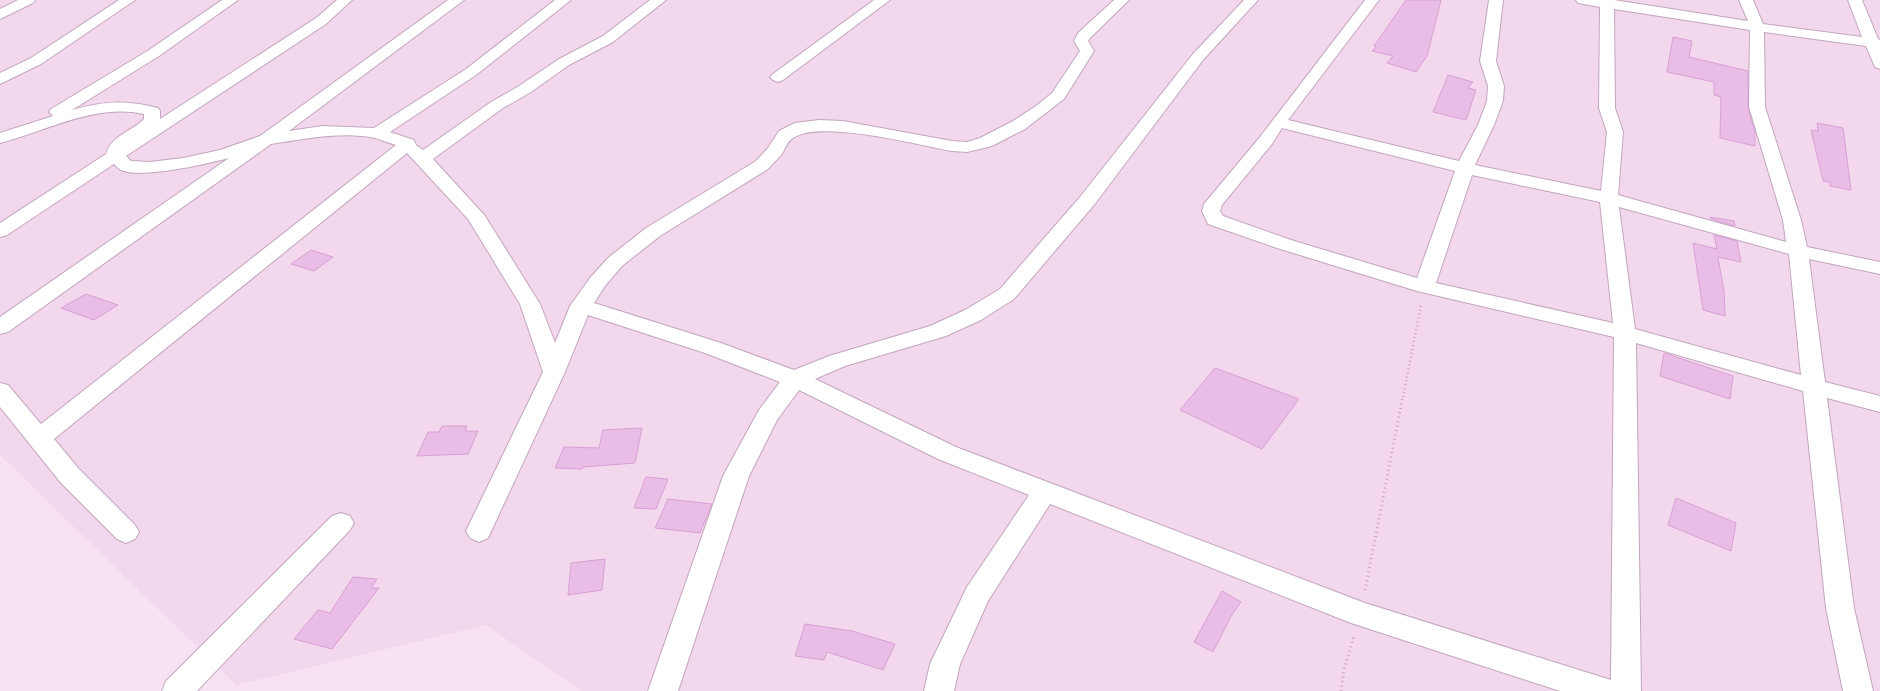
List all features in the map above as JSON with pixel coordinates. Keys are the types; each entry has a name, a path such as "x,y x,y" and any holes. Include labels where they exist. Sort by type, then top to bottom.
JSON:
{"street":[{"path":"0,15 28,0"},
{"path":"0,79 36,61 128,0"},
{"path":"4,139 53,114 154,53 231,0"},
{"path":"0,231 321,20 345,0"},
{"path":"0,327 266,140 457,0"},
{"path":"377,133 471,72 564,0"},
{"path":"422,159 497,105 525,89 564,62 608,39 659,0"},
{"path":"778,77 883,0"},
{"path":"479,531 554,372 581,306 597,282 615,262 653,232 762,165 776,151 785,134 801,128 819,125 842,126 966,146 986,142 1019,125 1058,96 1087,51 1081,41 1083,36 1122,0"},
{"path":"663,691 736,476 767,416 795,379 837,361 938,330 973,315 1007,294 1086,201 1198,57 1251,0"},
{"path":"1372,0 1278,122 1266,140 1213,204 1211,211 1215,220 1284,244 1424,286 1626,333 1814,387 1880,404"},
{"path":"1424,286 1465,168 1486,125 1495,101 1496,86 1488,61 1496,0"},
{"path":"1583,0 1608,2 1757,28 1875,44"},
{"path":"1746,0 1757,28 1757,107 1792,220 1798,250 1840,608 1858,691"},
{"path":"1855,0 1875,44 1880,64"},
{"path":"1608,2 1607,108 1615,132 1609,198 1626,333 1626,691"},
{"path":"4,139 70,114 107,107 139,107 152,111 152,120 142,130 125,139 117,146 114,156"},
{"path":"1278,122 1465,168 1609,198 1798,250 1880,268"},
{"path":"114,156 127,166 150,167 183,163 224,154 266,140 322,131 344,130 377,133 408,144 480,222 530,304 554,372"},
{"path":"39,438 387,163 408,144"},
{"path":"581,306 713,348 795,379 947,453 1361,614 1603,691"},
{"path":"0,391 70,476 126,532"},
{"path":"939,691 945,664 977,595 1045,491"},
{"path":"177,691 341,523"}],"path":[{"path":"1341,691 1344,669 1361,614 1424,286"}],"shaded area":[{"path":"0,0 1880,0 1880,691 581,691 486,625 236,685 0,455"}],"building":[{"path":"1406,0 1441,0 1427,56 1416,72 1387,63 1393,56 1372,51"},
{"path":"1673,37 1692,41 1689,57 1748,71 1748,107 1755,133 1755,146 1720,138 1721,97 1714,95 1714,82 1667,72"},
{"path":"1448,75 1473,82 1468,88 1476,90 1466,120 1433,112"},
{"path":"1817,123 1843,128 1851,190 1830,186 1830,182 1823,181 1811,130 1818,131"},
{"path":"1710,217 1734,221 1735,226 1711,219"},
{"path":"1714,235 1737,241 1741,262 1718,257 1724,291 1725,316 1703,310 1693,243 1717,249"},
{"path":"311,250 333,257 314,271 291,264"},
{"path":"86,294 118,305 94,320 61,308"},
{"path":"1664,353 1733,376 1730,399 1660,376"},
{"path":"1215,368 1299,399 1262,449 1180,410"},
{"path":"442,426 467,426 465,431 478,431 468,454 417,456 428,432 439,432"},
{"path":"642,428 635,463 583,467 582,469 555,468 564,447 599,448 603,430"},
{"path":"646,477 668,479 656,509 634,508"},
{"path":"1676,498 1736,523 1731,551 1668,525"},
{"path":"668,499 712,504 700,533 655,528"},
{"path":"605,559 602,590 568,595 571,563"},
{"path":"353,577 377,579 371,588 379,588 332,649 294,639 318,610 330,613"},
{"path":"1222,591 1241,602 1231,616 1213,652 1194,642"},
{"path":"805,624 852,631 895,644 883,670 827,652 824,660 795,656"}]}
